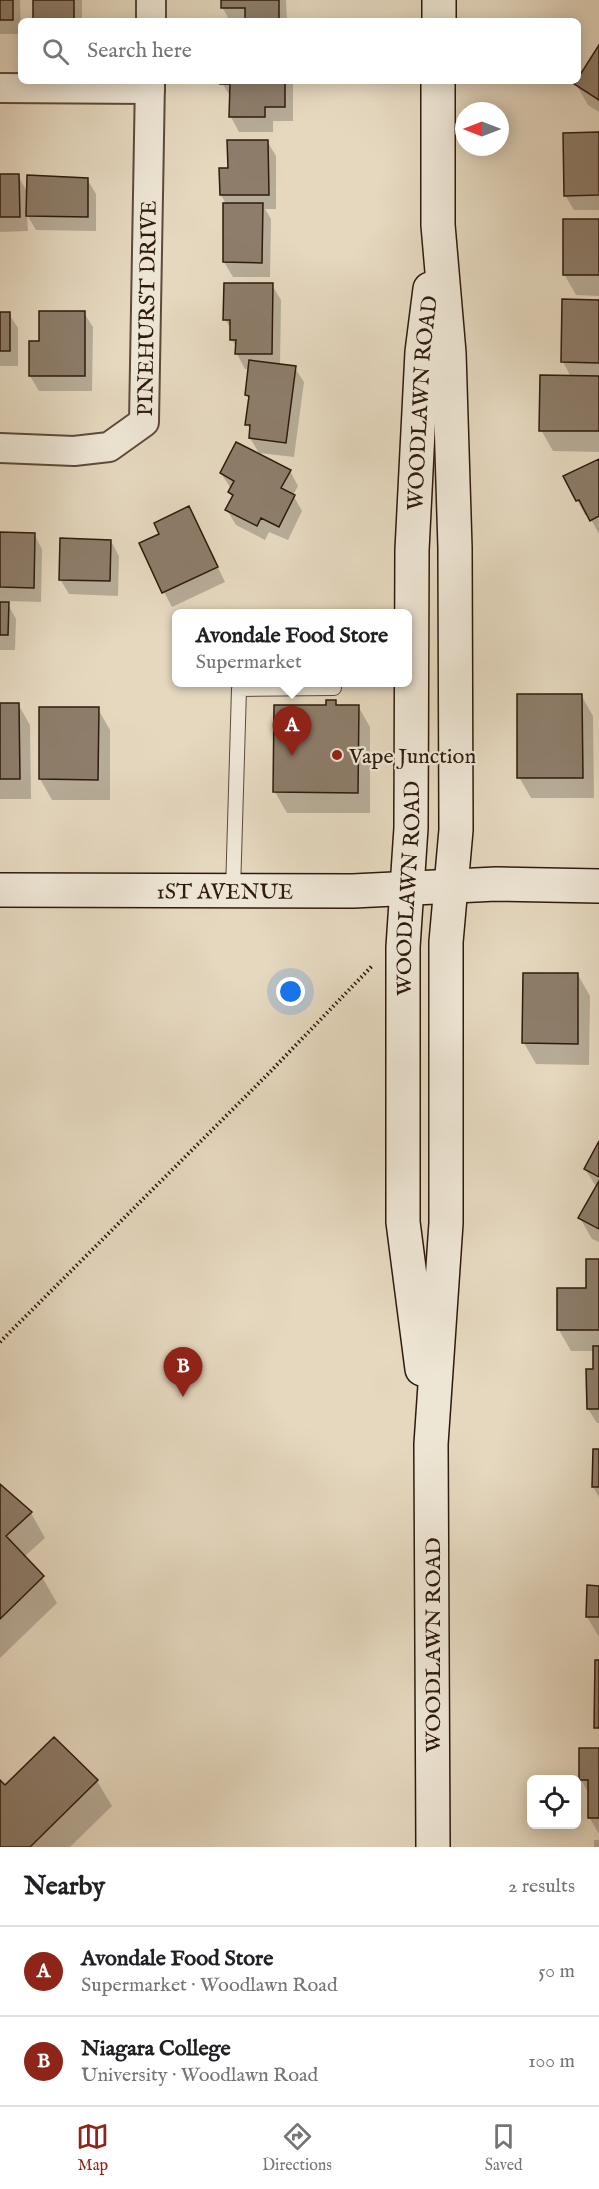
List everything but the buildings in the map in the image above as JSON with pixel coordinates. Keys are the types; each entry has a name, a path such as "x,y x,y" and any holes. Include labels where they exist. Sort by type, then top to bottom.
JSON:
{"main road":[{"path":"439,0 439,18"},
{"name":"WOODLAWN ROAD","path":"433,1847 431,1443 446,1223 446,942 456,830 455,548 449,353 438,225 438,84"},
{"name":"WOODLAWN ROAD","path":"412,609 412,550 422,352 438,225"},
{"name":"WOODLAWN ROAD","path":"412,687 411,828 403,947 403,1222 431,1443"},
{"name":"1ST AVENUE","path":"0,890 353,891 496,884 599,886"}],"street":[{"path":"151,0 151,18"},
{"path":"0,88 150,85"},
{"name":"PINEHURST DRIVE","path":"0,448 74,451 109,447 144,422 150,85"}],"lane":[{"path":"233,891 239,689 334,688"}],"path":[{"path":"0,1342 270,1073 374,964"}],"place":[{"name":"Vape Junction","path":"337,755"},
{"name":"Avondale Food Store","path":"292,756"},
{"name":"Niagara College","path":"183,1397"}]}
